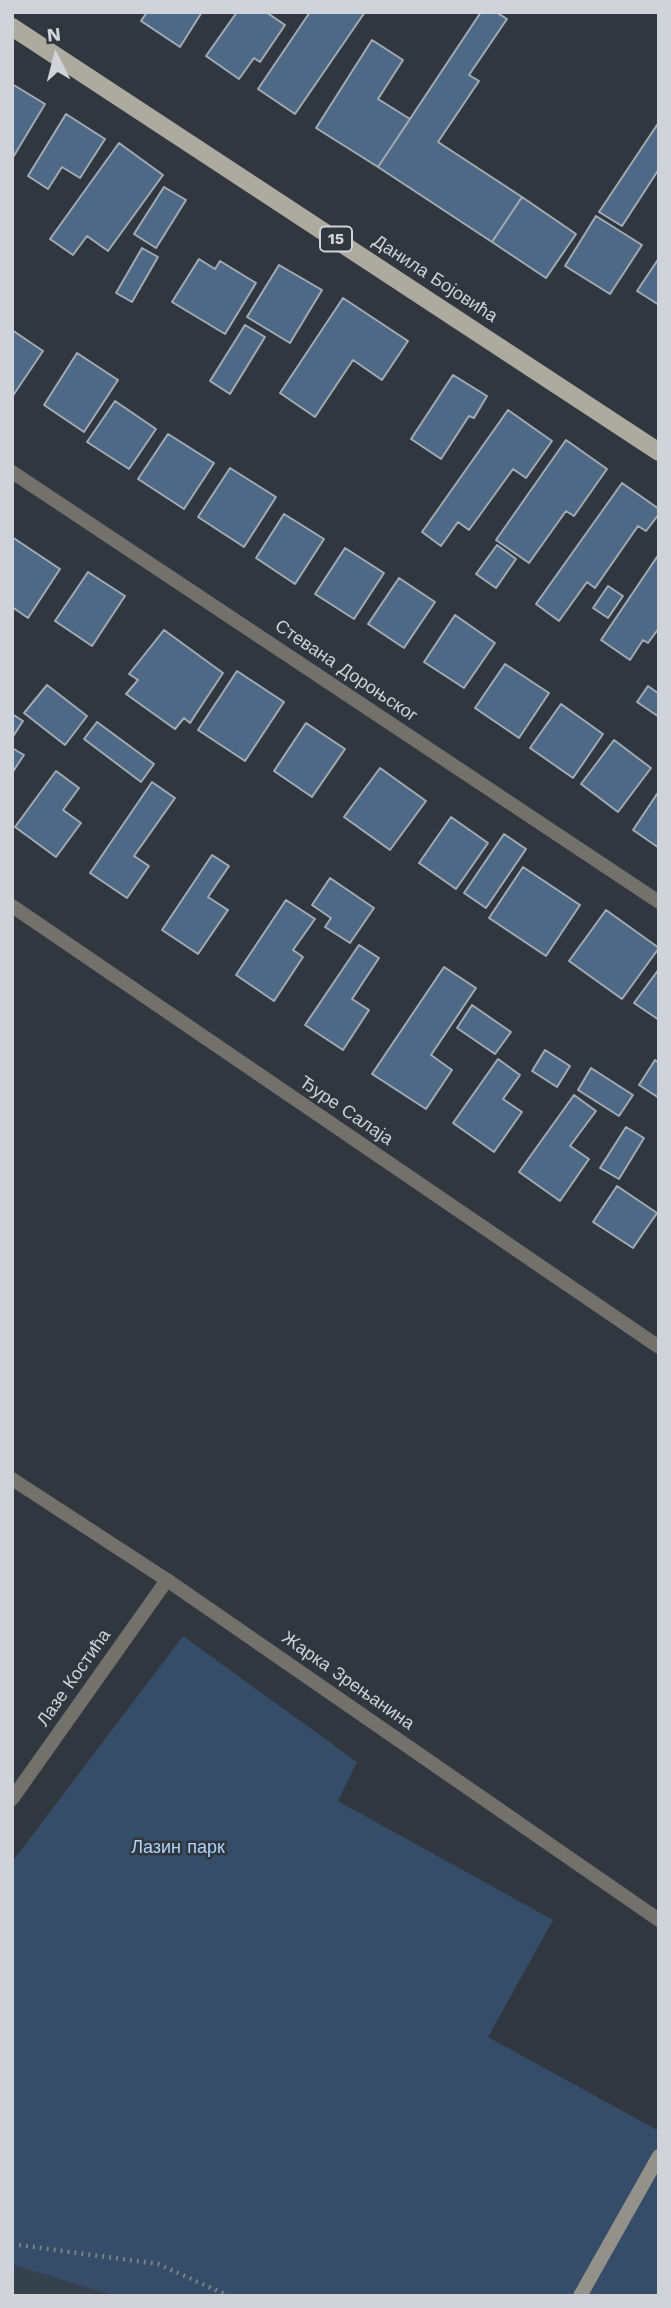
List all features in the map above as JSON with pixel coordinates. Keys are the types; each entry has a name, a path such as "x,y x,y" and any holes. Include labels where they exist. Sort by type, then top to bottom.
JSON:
{"main road":[{"name":"Данила Бојовића","path":"12,27 659,452"}],"street":[{"name":"Стевана Дороњског","path":"12,472 659,902"},
{"name":"Ђуре Салаја","path":"12,906 659,1347"},
{"name":"Жарка Зрењанина","path":"12,1479 167,1580 659,1920"},
{"name":"Лазе Костића","path":"12,1799 167,1580"},
{"path":"580,2296 659,2156"}],"path":[{"path":"12,2244 159,2264 229,2296"}],"shaded area":[{"path":"12,2265 116,2296 12,2296"}],"green space":[{"name":"Лазин парк","path":"183,1636 357,1762 338,1801 553,1920 488,2037 659,2131 659,2296 116,2296 12,2265 12,1862"}],"building":[{"path":"147,12 202,12 180,47 141,21"},
{"path":"237,12 266,12 285,25 260,62 254,58 239,79 206,56"},
{"path":"310,12 365,12 295,114 258,89"},
{"path":"481,12 496,12 507,19 469,75 479,81 438,142 522,197 492,242 378,167"},
{"path":"372,40 403,60 378,99 410,119 378,167 316,128"},
{"path":"12,84 45,104 12,159"},
{"path":"66,114 105,139 80,178 62,167 48,189 28,176"},
{"path":"659,122 659,169 622,226 599,212"},
{"path":"119,143 163,175 108,251 87,236 73,255 50,239"},
{"path":"164,187 186,200 156,248 134,234"},
{"path":"522,197 576,234 546,278 492,242"},
{"path":"596,216 642,245 610,294 565,266"},
{"path":"142,248 158,257 132,302 116,293"},
{"path":"659,258 659,305 637,291"},
{"path":"199,259 215,269 220,261 256,283 225,334 172,302"},
{"path":"279,265 322,290 290,343 247,317"},
{"path":"343,298 408,341 382,380 353,360 315,417 280,393"},
{"path":"245,325 265,337 230,394 210,381"},
{"path":"12,330 43,351 12,397"},
{"path":"77,353 118,380 84,432 44,405"},
{"path":"453,375 487,396 474,418 469,416 441,459 411,439"},
{"path":"115,401 156,429 129,469 87,442"},
{"path":"508,410 552,441 526,478 513,469 469,530 458,522 441,546 422,532"},
{"path":"168,434 214,463 184,509 138,479"},
{"path":"566,440 607,469 574,516 566,511 529,563 496,540"},
{"path":"230,468 276,497 244,547 198,517"},
{"path":"622,483 659,509 659,514 646,531 638,526 595,588 587,582 559,621 536,604"},
{"path":"284,514 324,539 295,584 256,558"},
{"path":"12,537 60,569 28,618 12,607"},
{"path":"497,545 516,559 496,588 476,574"},
{"path":"345,548 384,573 354,619 315,594"},
{"path":"659,554 659,628 648,643 643,640 630,660 601,640"},
{"path":"88,572 125,596 92,646 55,621"},
{"path":"399,578 435,602 404,648 368,624"},
{"path":"608,586 623,596 608,618 593,608"},
{"path":"455,615 495,643 464,688 424,662"},
{"path":"164,630 223,673 190,723 184,718 175,729 126,694 138,680 129,674"},
{"path":"505,664 549,693 519,738 475,708"},
{"path":"237,671 284,702 245,761 198,730"},
{"path":"47,685 87,716 65,745 24,713"},
{"path":"648,686 659,694 659,717 637,702"},
{"path":"561,704 603,734 573,778 530,748"},
{"path":"12,714 23,721 12,738"},
{"path":"97,722 154,764 141,782 84,739"},
{"path":"306,723 345,749 312,797 274,771"},
{"path":"614,740 651,768 618,812 581,784"},
{"path":"12,748 24,755 12,773"},
{"path":"380,768 426,801 390,850 344,817"},
{"path":"56,771 79,788 63,810 81,823 56,857 15,827"},
{"path":"152,782 175,798 134,856 149,866 127,898 90,873"},
{"path":"659,791 659,848 633,830"},
{"path":"451,817 488,843 456,889 419,863"},
{"path":"504,834 526,849 486,908 464,893"},
{"path":"212,855 229,866 208,897 228,910 198,954 162,930"},
{"path":"523,867 580,905 546,956 489,918"},
{"path":"330,878 374,908 350,943 325,927 331,918 312,905"},
{"path":"286,900 315,919 293,950 303,957 274,1001 236,975"},
{"path":"606,910 659,948 622,999 569,961"},
{"path":"359,945 379,958 352,999 369,1010 343,1050 305,1025"},
{"path":"444,967 476,988 431,1055 452,1070 426,1109 372,1074"},
{"path":"659,969 659,1020 634,1003"},
{"path":"472,1005 511,1032 495,1054 457,1028"},
{"path":"545,1050 570,1066 557,1087 532,1071"},
{"path":"498,1059 520,1075 503,1099 522,1112 494,1152 453,1123"},
{"path":"655,1060 659,1063 659,1098 639,1085"},
{"path":"591,1068 633,1095 619,1116 578,1090"},
{"path":"574,1095 596,1111 570,1146 589,1159 560,1201 519,1172"},
{"path":"626,1127 644,1138 619,1179 600,1168"},
{"path":"617,1186 657,1213 633,1248 593,1222"}]}
